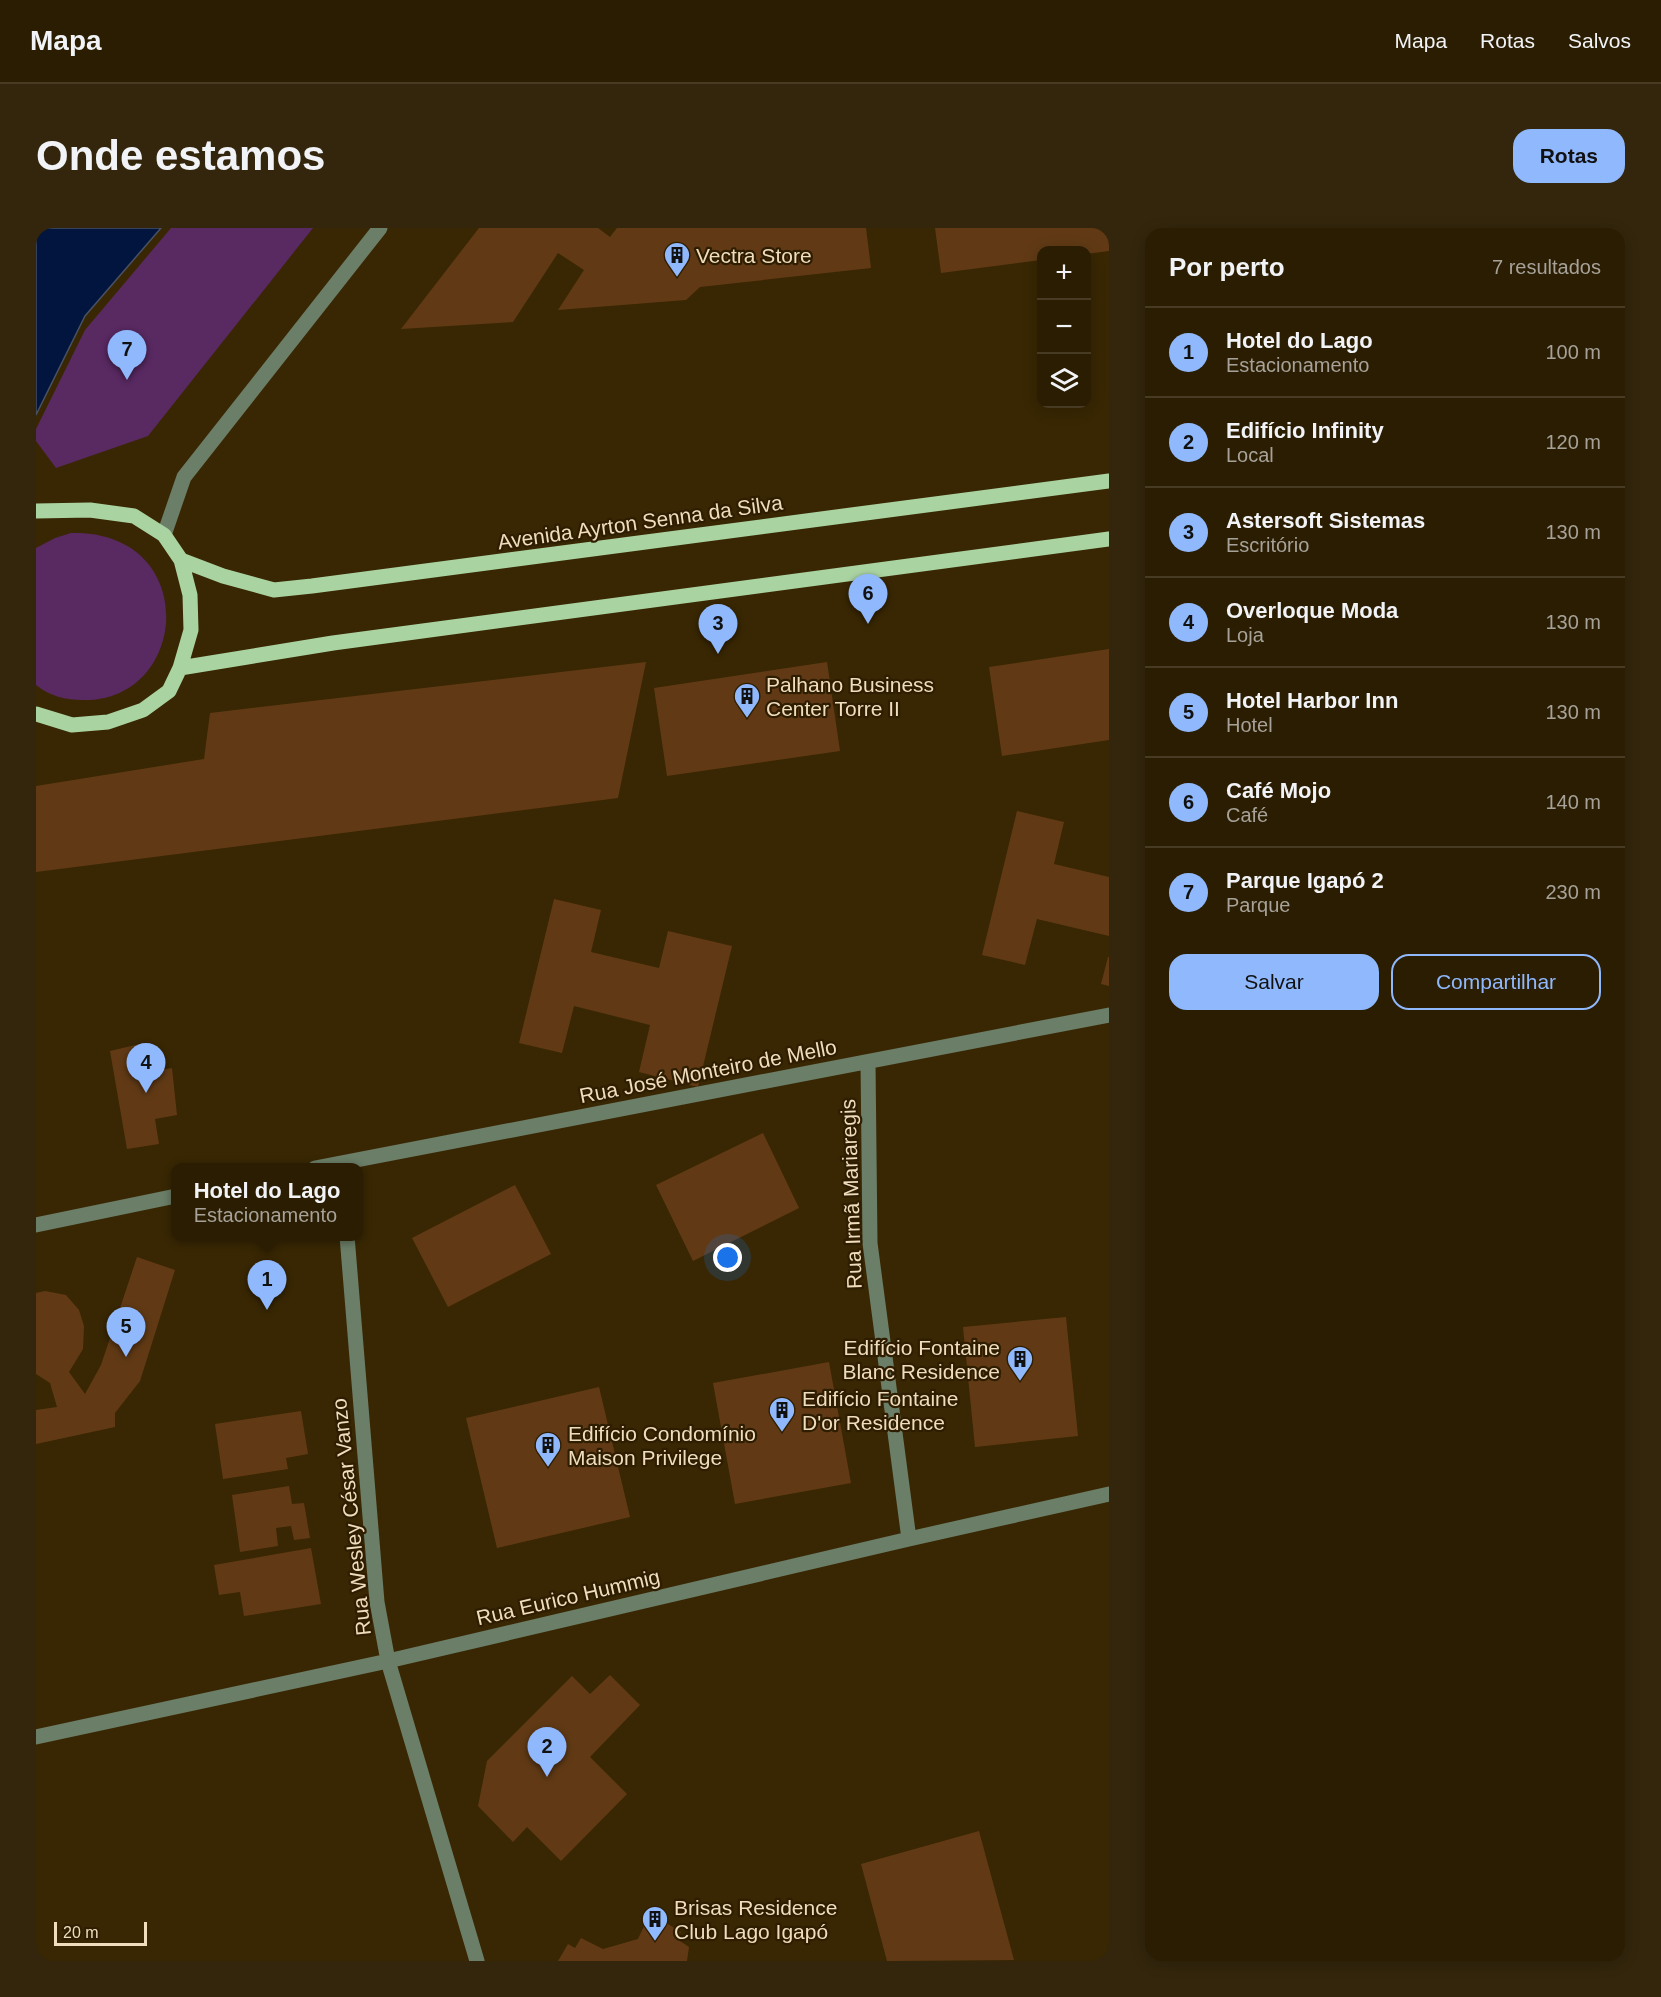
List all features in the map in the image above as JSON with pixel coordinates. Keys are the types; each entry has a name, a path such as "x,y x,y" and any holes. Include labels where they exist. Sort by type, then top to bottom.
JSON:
{"main road":[{"name":"Avenida Ayrton Senna da Silva","path":"181,560 224,576 274,590 1109,481"},
{"path":"36,511 90,510 134,516 164,535 181,560 190,595 191,630 180,668 169,691 143,710 108,722 72,725 37,716"},
{"path":"180,668 345,642 1109,539"}],"street":[{"path":"164,535 184,477 380,228"},
{"name":"Rua José Monteiro de Mello","path":"351,1163 1109,1015"},
{"name":"Rua Irmã Mariaregis","path":"868,1062 870,1243 909,1539"},
{"path":"36,1225 171,1197"},
{"name":"Rua Wesley César Vanzo","path":"347,1241 377,1602 388,1661 477,1961"},
{"name":"Rua Eurico Hummig","path":"36,1737 388,1661 1109,1494"}],"shaded area":[{"path":"171,228 313,228 148,436 56,468 36,441 36,429 85,330"},
{"path":"71,533 114,539 143,558 161,585 166,616 161,647 145,674 119,693 83,700 58,697 36,685 36,548"}],"water":[{"path":"36,228 161,228 85,316 36,415"}],"building":[{"name":"Vectra Store","path":"479,228 598,228 610,237 617,228 866,228 871,268 700,287 686,300 558,310 584,270 558,253 513,322 401,329"},
{"path":"935,228 1109,228 1109,251 1091,253 1091,246 1037,246 1037,261 941,273"},
{"path":"1109,649 1109,740 1002,756 989,667"},
{"path":"646,662 618,798 36,872 36,786 204,759 210,713"},
{"name":"Palhano Business Center Torre II","path":"827,662 840,751 667,776 654,688"},
{"path":"1017,811 1064,822 1054,864 1109,877 1109,936 1037,919 1025,965 982,955"},
{"path":"554,899 601,910 591,952 659,968 668,931 732,946 698,1087 639,1072 650,1025 574,1006 562,1053 519,1043"},
{"path":"1109,957 1109,986 1101,984"},
{"path":"144,1043 148,1072 172,1068 177,1115 155,1119 159,1144 127,1149 110,1051"},
{"path":"763,1133 799,1208 693,1261 656,1185"},
{"path":"515,1185 551,1254 448,1307 412,1238"},
{"path":"137,1257 175,1270 140,1381 115,1413 115,1427 36,1444 36,1410 57,1407 50,1383 36,1374 36,1293 45,1291 66,1295 79,1310 84,1326 83,1349 69,1372 85,1394 101,1365"},
{"name":"Edifício Fontaine Blanc Residence","path":"1066,1317 1078,1436 975,1447 963,1327"},
{"name":"Edifício Fontaine D'or Residence","path":"829,1362 851,1483 735,1504 713,1383"},
{"name":"Edifício Condomínio Maison Privilege","path":"599,1387 630,1517 497,1548 466,1418"},
{"path":"301,1411 308,1454 286,1458 288,1469 223,1479 215,1424"},
{"path":"289,1486 292,1504 304,1503 310,1538 294,1540 291,1526 276,1528 278,1546 240,1552 232,1495"},
{"path":"311,1548 321,1604 244,1616 240,1592 219,1595 214,1565"},
{"path":"610,1675 640,1705 590,1757 627,1794 561,1861 527,1827 513,1842 478,1806 487,1761 572,1676 590,1694"},
{"path":"979,1831 1014,1960 887,1961 861,1864"},
{"name":"Brisas Residence Club Lago Igapó","path":"658,1918 681,1932 677,1939 689,1947 687,1961 558,1961 568,1944 575,1948 581,1938 603,1949 638,1939 646,1922 654,1927"}],"place":[{"name":"Vectra Store","path":"677,278"},
{"name":"Parque Igapó 2","path":"127,380"},
{"name":"Café Mojo","path":"868,624"},
{"name":"Astersoft Sistemas","path":"718,654"},
{"name":"Palhano Business Center Torre II","path":"747,719"},
{"name":"Overloque Moda","path":"146,1093"},
{"name":"Hotel do Lago","path":"267,1310"},
{"name":"Hotel Harbor Inn","path":"126,1357"},
{"name":"Edifício Fontaine Blanc Residence","path":"1020,1382"},
{"name":"Edifício Fontaine D'or Residence","path":"782,1433"},
{"name":"Edifício Condomínio Maison Privilege","path":"548,1468"},
{"name":"Edifício Infinity","path":"547,1777"},
{"name":"Brisas Residence Club Lago Igapó","path":"655,1942"}]}
